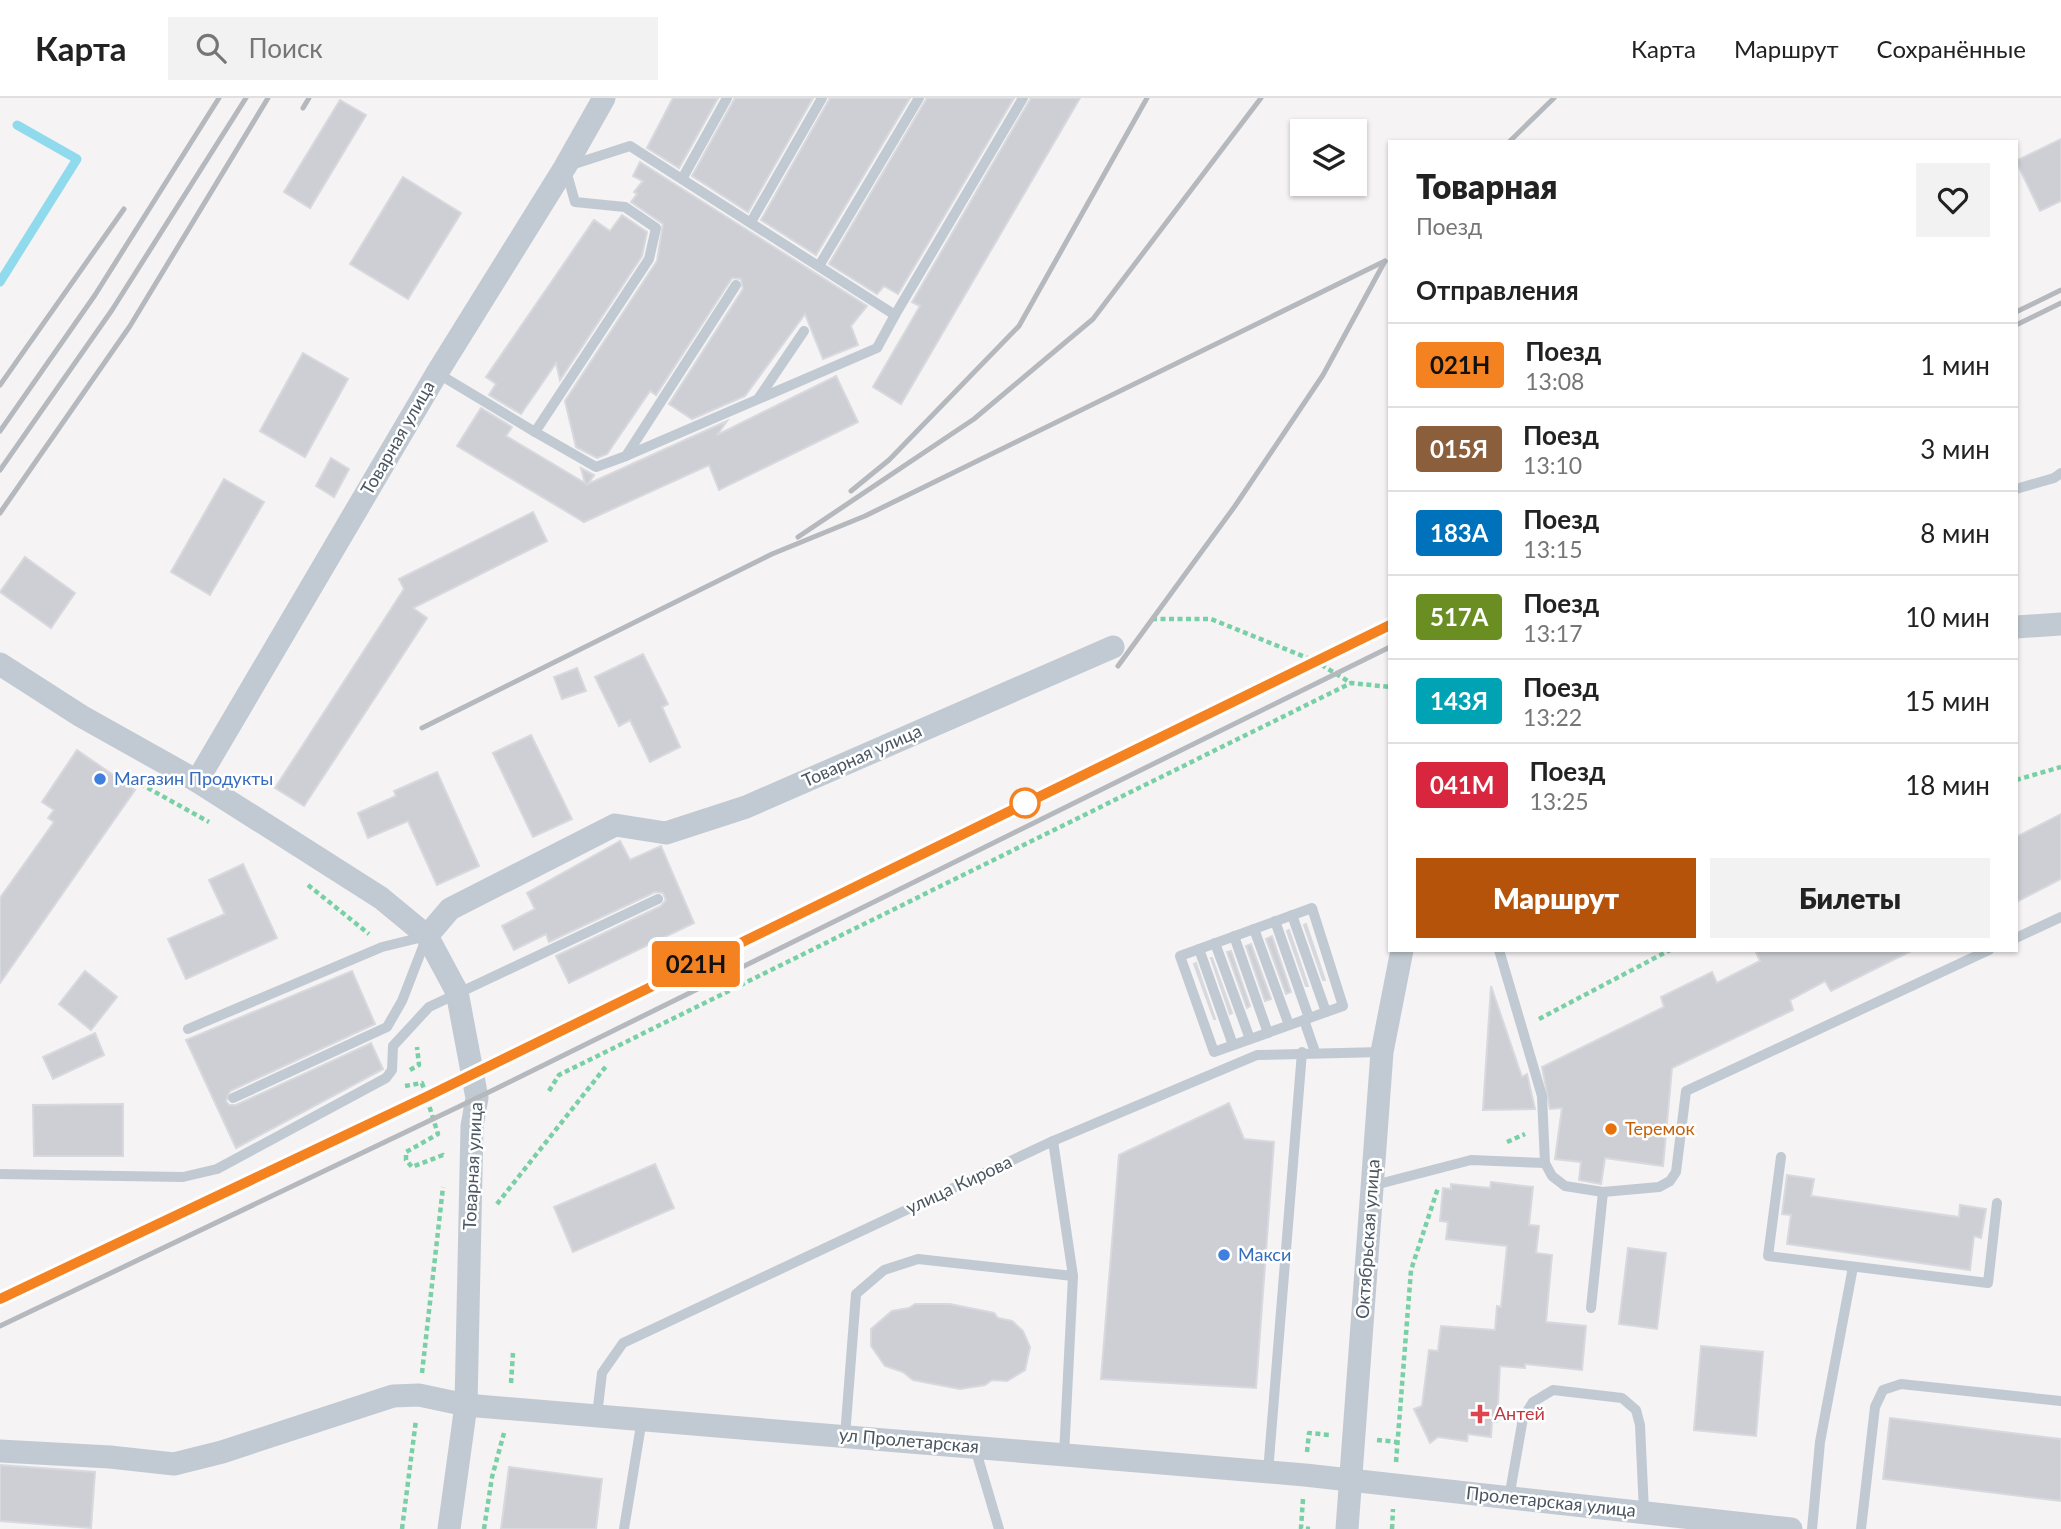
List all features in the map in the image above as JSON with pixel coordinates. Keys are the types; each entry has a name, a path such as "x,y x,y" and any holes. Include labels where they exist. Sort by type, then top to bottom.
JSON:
{"street":[{"name":"Товарная улица","path":"197,781 437,373 565,167 604,98"},
{"path":"2018,627 2061,624"},
{"name":"Товарная улица","path":"427,936 450,909 615,825 666,832 746,807 1113,647"},
{"name":"Товарная улица","path":"0,664 81,716 197,781 382,898 427,936 457,992 477,1098 472,1126 466,1405"},
{"name":"Октябрьская улица","path":"1347,1529 1382,1052 1402,952"},
{"name":"ул Пролетарская","path":"0,1451 98,1456 174,1464 222,1452 393,1396 419,1395 466,1405 1352,1480"},
{"path":"449,1529 466,1405"},
{"name":"Пролетарская улица","path":"1352,1480 1644,1512 1746,1527 1791,1529"}],"lane":[{"path":"682,179 727,98"},
{"path":"751,222 821,98"},
{"path":"819,265 919,98"},
{"path":"437,373 596,467 756,402 877,348 1023,98"},
{"path":"535,432 649,259 656,228 625,207 575,202 565,167 630,146 895,315"},
{"path":"626,456 736,285"},
{"path":"756,402 804,331"},
{"path":"2018,488 2059,477"},
{"path":"0,1174 183,1177 217,1169 386,1078 393,1070 393,1046 429,1007 658,899"},
{"path":"1312,908 1343,1006 1214,1052 1180,956 1292,915 1312,908"},
{"path":"1292,915 1326,1012"},
{"path":"2018,937 2061,917"},
{"path":"1275,921 1315,1052"},
{"path":"1254,929 1289,1026"},
{"path":"188,1028 382,947 427,936"},
{"path":"233,1098 387,1027 402,1001 427,936"},
{"path":"1234,936 1268,1033"},
{"path":"1216,943 1258,1055"},
{"path":"1199,949 1233,1045"},
{"path":"1500,952 1542,1096 1545,1163 1552,1176 1564,1186 1603,1192 1659,1187 1670,1181 1676,1172 1686,1091 1985,952"},
{"path":"1268,1472 1302,1052"},
{"name":"улица Кирова","path":"597,1415 602,1373 623,1343 1053,1141 1258,1055 1382,1052"},
{"path":"1053,1141 1073,1276 1064,1455"},
{"path":"1781,1157 1768,1256 1988,1283 1997,1203"},
{"path":"1371,1186 1471,1160 1545,1163"},
{"path":"1591,1308 1603,1192"},
{"path":"845,1436 856,1294 884,1270 918,1259 1073,1276"},
{"path":"1812,1529 1820,1443 1853,1267"},
{"path":"1861,1529 1875,1407 1883,1390 1901,1384 2061,1401"},
{"path":"1509,1498 1523,1418 1533,1402 1553,1390 1622,1398 1636,1410 1640,1425 1644,1512"},
{"path":"624,1529 642,1419"},
{"path":"974,1447 999,1529"}],"path":[{"path":"1152,619 1211,619 1315,661 1351,683 1388,687"},
{"path":"549,1091 559,1075 1351,683"},
{"path":"2018,779 2061,767"},
{"path":"1522,1029 1570,1000 1666,952"},
{"path":"495,1206 607,1065"},
{"path":"1495,1146 1543,1127"},
{"path":"1397,1442 1411,1270 1447,1166"},
{"path":"484,1529 492,1477 510,1408 513,1353"}],"building":[{"path":"673,98 718,98 679,168 647,148"},
{"path":"735,98 813,98 748,212 692,176"},
{"path":"830,98 910,98 816,255 761,220"},
{"path":"927,98 1014,98 898,294 884,286 877,294 829,264"},
{"path":"1031,98 1080,98 901,404 873,387 920,306 912,302"},
{"path":"340,100 366,115 310,208 284,192"},
{"path":"2061,139 2061,201 2040,211 2018,160"},
{"path":"640,162 867,306 851,326 858,345 823,359 805,314 745,396 692,419 669,404 743,289 741,279 732,278 656,395 650,391 607,454 597,458 576,447 565,401 657,261 663,224 631,202 637,194 634,192 643,181 633,176"},
{"path":"403,177 461,213 408,299 350,264"},
{"path":"622,215 647,232 642,256 560,380 556,363 521,414 489,395 496,384 486,377 594,220 610,231"},
{"path":"303,353 348,379 305,457 260,431"},
{"path":"836,376 858,422 719,490 709,465 584,522 457,446 481,408 512,427 506,436 585,483 581,468 594,475 588,484 727,421 717,435"},
{"path":"331,458 349,469 334,497 316,486"},
{"path":"224,479 264,502 210,595 171,572"},
{"path":"533,512 547,541 413,608 427,618 304,806 275,788 404,589 399,579"},
{"path":"25,557 75,593 51,628 0,592"},
{"path":"643,654 668,704 662,707 680,747 650,762 630,720 619,726 595,677"},
{"path":"577,668 586,691 562,699 554,677"},
{"path":"531,735 572,819 533,837 493,753"},
{"path":"77,750 135,790 0,983 0,898 54,822 48,818 54,810 42,802"},
{"path":"437,772 479,866 437,885 408,821 368,838 358,813 396,796 394,791"},
{"path":"2061,814 2061,879 2018,901 2018,836"},
{"path":"620,841 630,860 661,846 694,923 569,983 556,956 661,906 666,900 663,893 655,892 549,942 546,934 514,950 502,926 535,909 527,893"},
{"path":"243,864 277,938 186,979 168,939 225,914 209,880"},
{"path":"1306,924 1325,980 1304,925"},
{"path":"1289,930 1308,986 1287,931"},
{"path":"1272,936 1291,992 1286,994 1266,939"},
{"path":"1251,944 1271,999 1265,1001 1246,946"},
{"path":"1231,951 1250,1006 1247,1008 1227,952"},
{"path":"1756,952 1909,952 1831,991 1825,981 1790,1000 1793,1010 1672,1068 1663,1166 1605,1158 1601,1184 1579,1180 1581,1162 1555,1159 1562,1108 1550,1109 1542,1067 1664,1007 1661,997 1712,972 1717,983 1760,961"},
{"path":"1211,958 1232,1013 1230,1014"},
{"path":"1196,963 1215,1019 1194,964"},
{"path":"85,971 117,997 91,1030 59,1004"},
{"path":"352,971 375,1024 230,1091 226,1101 229,1105 236,1105 371,1043 383,1069 236,1148 186,1040"},
{"path":"1491,986 1522,1077 1527,1074 1535,1109 1483,1110"},
{"path":"95,1033 104,1055 53,1079 43,1057"},
{"path":"1229,1103 1244,1139 1274,1142 1256,1388 1101,1379 1119,1155"},
{"path":"123,1104 123,1156 34,1156 33,1105"},
{"path":"655,1164 674,1208 573,1252 554,1207"},
{"path":"1787,1175 1814,1179 1811,1196 1959,1217 1960,1205 1986,1209 1981,1238 1974,1236 1970,1270 1787,1244 1791,1215 1782,1214"},
{"path":"1491,1182 1533,1187 1529,1225 1539,1226 1536,1253 1552,1255 1546,1322 1586,1326 1582,1370 1525,1364 1525,1368 1500,1366 1497,1422 1492,1422 1491,1437 1468,1434 1467,1441 1438,1437 1430,1443 1414,1409 1422,1406 1429,1350 1438,1351 1441,1326 1495,1330 1497,1306 1501,1307 1507,1246 1446,1239 1448,1222 1440,1221 1443,1188 1451,1189 1451,1184 1490,1188"},
{"path":"1628,1248 1666,1253 1657,1329 1619,1324"},
{"path":"915,1304 950,1304 994,1313 998,1318 1012,1321 1023,1331 1030,1347 1025,1370 1007,1381 992,1380 985,1385 960,1389 913,1380 903,1372 885,1366 871,1346 871,1329 892,1311"},
{"path":"1701,1346 1763,1352 1756,1436 1694,1430"},
{"path":"1890,1418 2061,1439 2061,1501 1883,1479"},
{"path":"0,1465 95,1472 91,1528 0,1521"},
{"path":"509,1467 602,1479 596,1529 501,1529"}],"waterway":[{"path":"0,282 77,159 17,125"}],"railway":[{"path":"0,431 95,295 219,98"},
{"path":"0,470 112,310 246,98"},
{"path":"0,513 130,326 268,98"},
{"path":"303,108 309,98"},
{"path":"851,491 889,460 1019,326 1147,98"},
{"path":"798,537 974,419 1093,319 1261,98"},
{"path":"1511,140 1554,98"},
{"path":"0,385 124,209"},
{"path":"1118,666 1235,506 1323,375 1385,261"},
{"path":"422,728 772,554 865,516 1385,261"},
{"path":"2018,311 2061,290"},
{"path":"2018,324 2061,303"},
{"path":"0,1299 426,1097 1388,626"},
{"path":"0,1326 477,1098 1388,648"}],"train":[{"name":"021Н","path":"0,1299 426,1097 472,1072 1388,626"}],"place":[{"name":"Магазин Продукты","path":"100,779"},
{"name":"Теремок","path":"1611,1129"},
{"name":"Макси","path":"1224,1255"},
{"name":"Антей","path":"1480,1414"}]}
